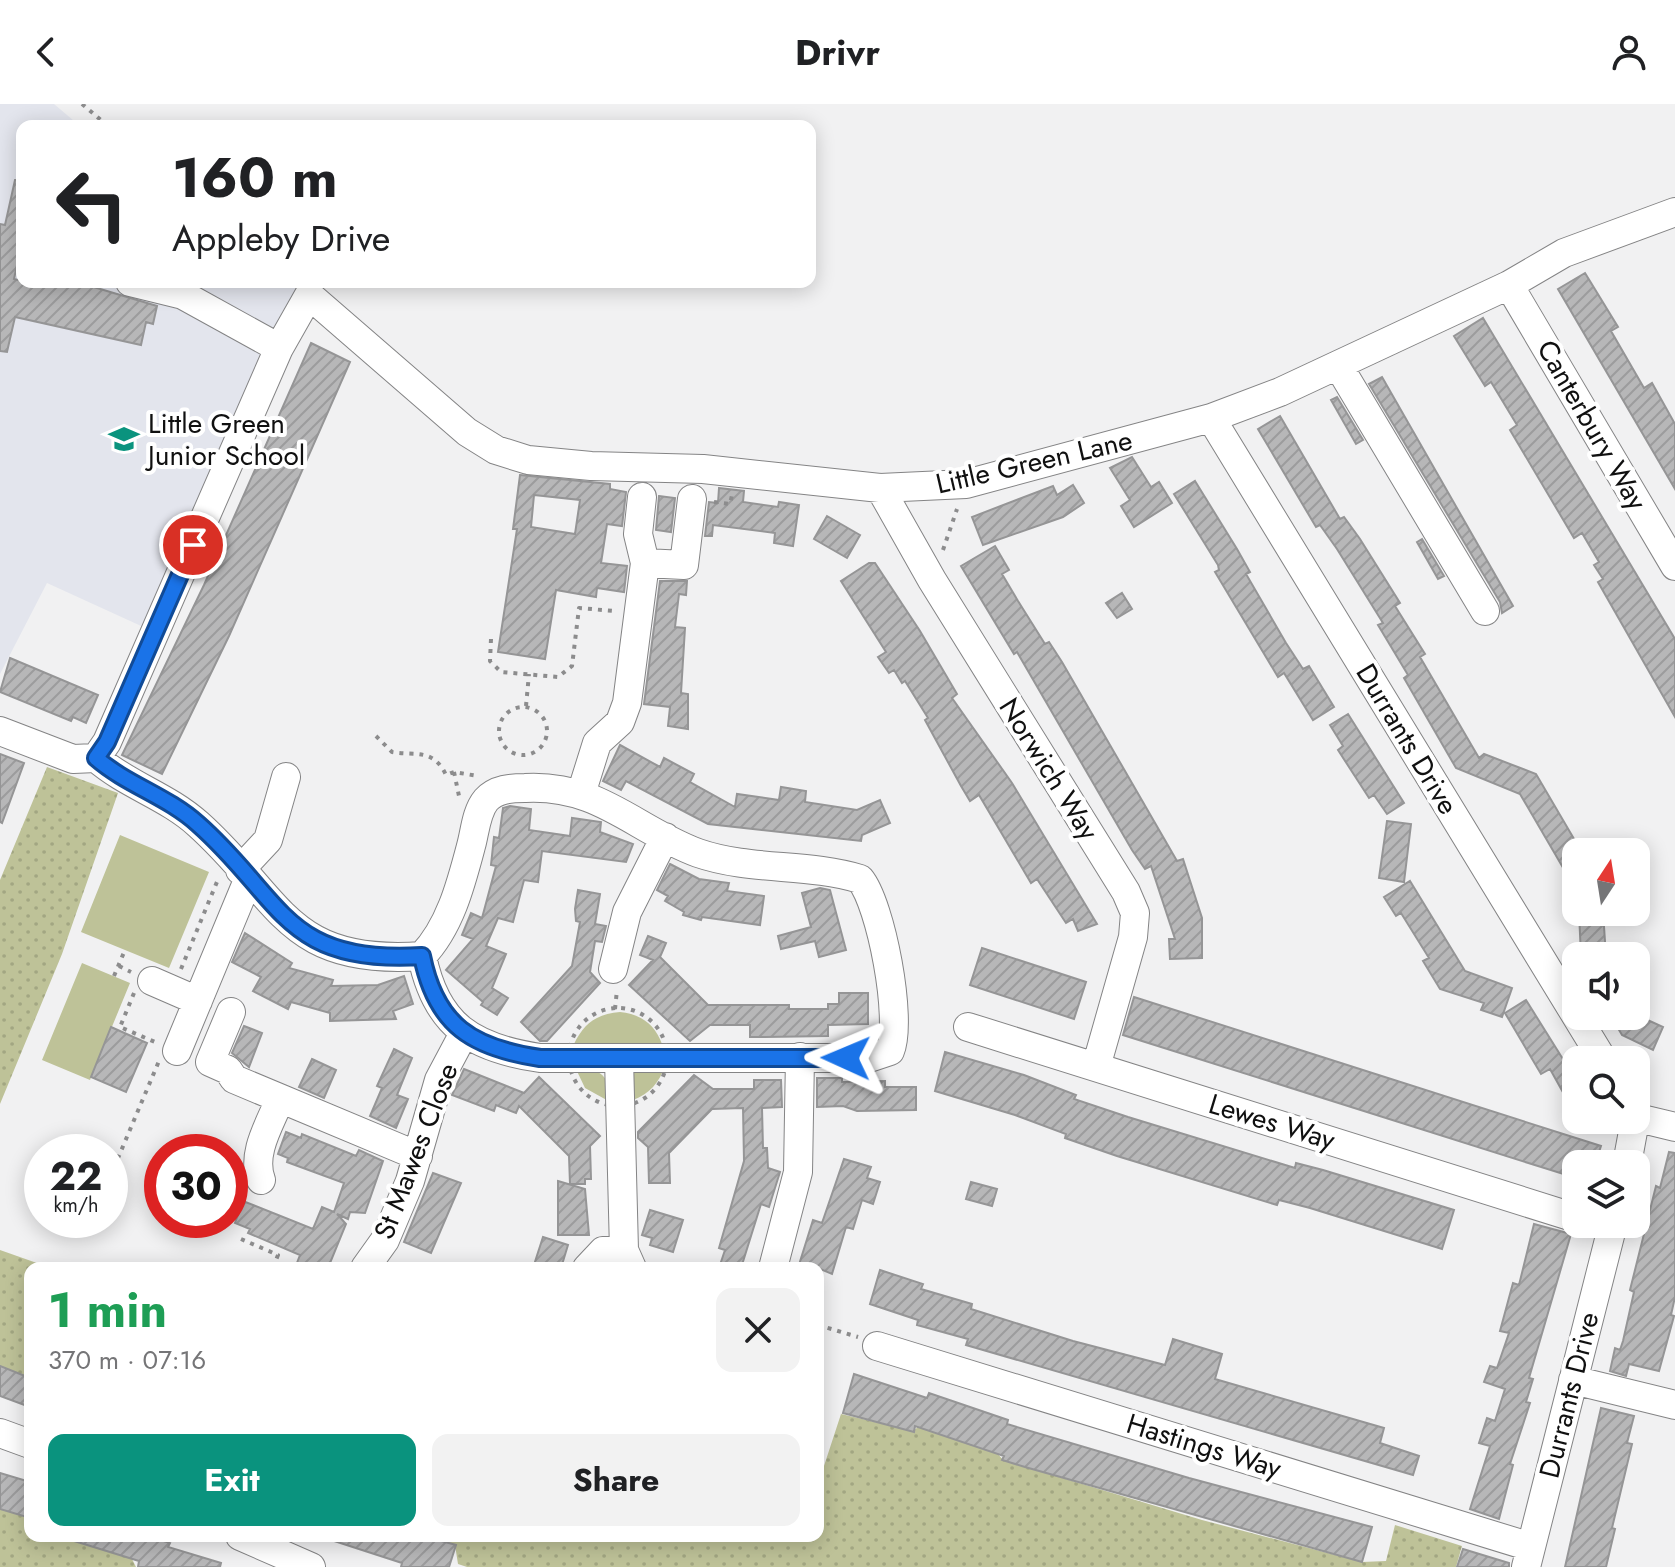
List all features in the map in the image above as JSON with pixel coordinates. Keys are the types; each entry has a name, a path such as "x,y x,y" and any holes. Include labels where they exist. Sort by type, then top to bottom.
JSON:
{"street":[{"name":"Little Green Lane","path":"279,348 309,295 467,432 496,450 544,462 703,469 880,488 966,484 1211,418 1338,365 1509,285 1564,253 1675,212"},
{"name":"Canterbury Way","path":"1509,285 1675,566"},
{"path":"96,758 107,742 279,348 183,295 154,288"},
{"path":"1338,365 1485,611"},
{"name":"Durrants Drive","path":"1211,418 1594,1046"},
{"name":"Norwich Way","path":"880,488 932,580 1126,892 1135,913 1133,937 1096,1067"},
{"path":"581,794 597,743 623,715 645,563 638,534 642,497"},
{"path":"645,563 684,565 692,499"},
{"path":"0,731 73,759 96,758 120,778 173,803 200,825 283,918 323,944 359,952 422,956"},
{"path":"171,1049 198,1001 238,869 268,840 286,777"},
{"path":"537,787 581,794 613,807 699,853 860,879 870,895 885,955 895,1023 890,1051 869,1058 619,1059 518,1055 486,1045 448,1020 434,995 422,956 439,934 462,881 480,811 496,792 537,787"},
{"path":"613,969 619,935 633,897 665,837"},
{"path":"153,987 198,1001"},
{"path":"231,1012 210,1062 228,1070 234,1079 418,1156"},
{"name":"Lewes Way","path":"968,1027 1562,1214"},
{"name":"St Mawes Close","path":"369,1262 385,1240 418,1156 439,1080 464,1033"},
{"path":"775,1262 798,1172 800,1057"},
{"path":"593,1262 603,1251 628,1259 619,1059"},
{"path":"261,1180 257,1156 280,1099"},
{"path":"1650,1120 1675,1127"},
{"name":"Durrants Drive","path":"1529,1557 1573,1380 1603,1238"},
{"name":"Hastings Way","path":"877,1346 1529,1557"},
{"path":"1573,1380 1675,1405"},
{"path":"0,1433 24,1442"},
{"path":"254,1542 311,1567"}],"path":[{"path":"82,104 101,120"},
{"path":"932,580 966,484"},
{"path":"491,639 490,661 501,672 558,677 572,666 579,608 635,626"},
{"path":"526,706 529,674"},
{"path":"526,706 544,718 548,732 543,745 524,755 503,745 498,730 504,715 526,706"},
{"path":"376,736 392,752 426,753 441,765 446,775 454,772 500,777 510,788"},
{"path":"128,1139 171,1049 120,1027 153,987 238,869"},
{"path":"114,976 125,950"},
{"path":"241,1239 278,1255 275,1262"},
{"path":"824,1327 877,1346"}],"shaded area":[{"name":"Little Green Junior School","path":"0,104 54,104 73,120 16,120 16,288 299,288 309,295 163,636 47,583 0,674"}],"green space":[{"path":"47,767 118,793 62,954 0,1104 0,880"},
{"path":"120,835 209,872 169,968 81,932"},
{"path":"82,963 130,983 90,1080 42,1060"},
{"path":"620,1012 646,1021 662,1044 574,1044 592,1021"},
{"path":"575,1067 602,1075 609,1086 612,1103 585,1088"},
{"path":"640,1069 663,1071 649,1091 627,1102 633,1074"},
{"path":"0,1250 34,1262 24,1262 24,1376 0,1366"},
{"path":"841,1414 913,1431 918,1427 998,1454 1003,1460 1202,1520 1362,1562 1386,1561 1395,1525 1462,1546 1456,1567 467,1567 458,1564 455,1545 438,1542 824,1542 824,1466"},
{"path":"0,1509 24,1516 24,1542 77,1542 132,1559 136,1567 0,1567"}],"building":[{"path":"16,180 16,288 97,288 157,306 153,324 146,322 141,345 15,317 7,352 0,351 0,224 5,225"},
{"path":"1585,273 1618,327 1611,331 1644,388 1652,383 1675,424 1675,489 1558,289"},
{"path":"1483,318 1675,639 1675,717 1598,582 1603,579 1594,565 1599,562 1582,533 1574,538 1510,430 1517,425 1491,382 1485,386 1454,336"},
{"path":"311,343 350,362 229,636 162,774 122,755 204,585"},
{"path":"1382,377 1513,606 1502,613 1500,602 1369,384"},
{"path":"1337,397 1363,440 1356,444 1331,400"},
{"path":"1280,416 1340,519 1344,517 1360,539 1400,603 1395,606 1425,654 1420,657 1479,758 1484,754 1536,774 1573,838 1562,838 1562,866 1520,794 1456,768 1404,678 1408,675 1378,625 1383,623 1337,549 1320,525 1316,527 1258,429"},
{"path":"1132,457 1151,487 1159,482 1172,503 1134,527 1121,506 1130,500 1110,468"},
{"path":"520,475 610,484 610,489 626,492 622,526 607,524 601,563 627,566 624,592 597,588 596,597 556,590 545,659 498,652 517,529 513,529","holes":["534,495 580,500 575,534 531,527"]},
{"path":"1195,481 1250,572 1246,574 1286,643 1303,669 1309,666 1334,707 1313,720 1284,673 1278,677 1215,572 1219,570 1218,565 1174,494"},
{"path":"1073,485 1084,503 1063,517 983,545 972,517 1053,486 1057,495"},
{"path":"719,488 744,491 743,502 778,507 779,502 799,505 793,546 774,543 775,533 713,525 712,536 705,536 709,502 718,503"},
{"path":"659,496 675,498 671,532 656,530"},
{"path":"827,516 860,535 847,558 814,539"},
{"path":"1422,539 1444,576 1438,579 1417,542"},
{"path":"995,546 1009,570 1002,574 1018,601 1045,644 1049,642 1062,662 1177,861 1183,859 1202,918 1202,958 1170,959 1169,939 1175,939 1151,866 1145,869 1132,850 1017,652 1014,654 961,566"},
{"path":"869,563 875,563 920,631 957,694 952,698 1012,783 1097,924 1078,931 1073,919 1066,923 1037,879 1031,883 979,795 970,801 925,720 928,718 905,681 902,683 894,670 889,673 878,657 886,652 841,581"},
{"path":"660,581 687,581 686,595 679,594 675,627 685,628 681,693 688,694 688,729 668,726 670,707 644,704"},
{"path":"1122,593 1132,609 1117,618 1106,603"},
{"path":"10,658 98,695 86,723 73,717 71,721 0,692"},
{"path":"1348,714 1404,803 1387,814 1374,795 1369,798 1338,750 1343,746 1330,725"},
{"path":"620,745 660,767 664,758 694,774 690,782 735,807 737,794 779,800 781,787 806,791 805,802 857,810 880,800 890,823 862,835 861,841 708,824 626,781 621,790 603,781"},
{"path":"0,754 24,763 2,823 0,822"},
{"path":"503,808 531,809 529,830 570,836 572,818 601,822 600,832 633,844 626,862 542,851 538,882 524,880 513,922 498,918 486,946 506,954 492,988 508,998 497,1015 481,1005 483,1002 446,970 473,939 462,935 471,913 482,918 496,866 491,865 494,837 499,838"},
{"path":"1387,821 1411,824 1404,882 1379,878"},
{"path":"670,864 699,879 729,883 727,891 764,896 760,925 702,917 701,920 683,915 684,912 665,901 668,896 657,890"},
{"path":"1410,881 1465,971 1512,988 1502,1017 1481,1010 1484,1003 1440,989 1423,961 1429,958 1401,913 1396,916 1384,897"},
{"path":"820,888 830,890 846,950 819,957 815,941 781,949 778,936 811,927 802,893"},
{"path":"578,890 600,894 595,924 606,926 602,942 595,941 590,972 600,983 547,1041 540,1041 521,1022 572,966 580,922 576,921 575,909"},
{"path":"1580,926 1604,926 1605,942 1580,942"},
{"path":"245,933 292,963 289,968 333,980 331,986 378,985 404,976 413,1004 393,1011 396,1019 330,1021 330,1013 291,1002 288,1009 253,991 261,977 232,962"},
{"path":"648,936 666,943 660,957 708,1005 789,1005 789,1009 828,1009 828,1004 839,1004 839,993 868,993 868,1024 828,1025 828,1036 765,1037 750,1037 750,1025 710,1025 690,1041 629,985 653,960 640,955"},
{"path":"982,948 1086,982 1074,1019 970,985"},
{"path":"1134,997 1601,1146 1600,1150 1562,1150 1562,1174 1123,1035"},
{"path":"1526,1000 1562,1058 1562,1090 1550,1069 1541,1074 1505,1013"},
{"path":"1650,1021 1663,1027 1653,1050 1622,1035 1619,1030 1650,1030"},
{"path":"244,1026 262,1033 249,1067 232,1053"},
{"path":"111,1027 147,1043 126,1092 91,1077"},
{"path":"394,1049 412,1058 397,1095 408,1099 396,1128 370,1116 382,1088 377,1086"},
{"path":"945,1052 1024,1075 1076,1095 1074,1099 1128,1117 1295,1168 1296,1163 1323,1170 1454,1210 1442,1249 1310,1208 1279,1200 1277,1205 1117,1156 1065,1138 1066,1134 1015,1115 935,1091"},
{"path":"312,1059 336,1070 324,1098 299,1087"},
{"path":"464,1069 524,1093 539,1077 600,1136 590,1146 591,1179 585,1179 585,1184 570,1184 569,1156 519,1106 516,1113 496,1105 494,1111 452,1095"},
{"path":"694,1075 713,1089 754,1089 754,1080 781,1080 782,1107 762,1108 763,1148 767,1148 768,1168 780,1172 769,1207 761,1204 743,1262 721,1262 725,1250 719,1248 744,1161 743,1108 712,1109 669,1153 670,1183 649,1183 648,1147 638,1138 638,1132"},
{"path":"817,1078 842,1078 842,1082 885,1081 885,1087 916,1087 916,1110 857,1111 843,1106 817,1107"},
{"path":"286,1132 301,1138 302,1134 356,1156 359,1150 383,1161 365,1213 350,1212 348,1219 337,1214 346,1224 330,1262 297,1262 300,1255 248,1233 248,1203 313,1229 322,1207 334,1212 344,1183 287,1162 288,1158 278,1154"},
{"path":"1669,1152 1675,1153 1675,1297 1671,1315 1674,1316 1659,1371 1629,1364 1626,1376 1610,1371 1615,1348 1620,1350 1623,1341 1634,1292 1630,1290 1643,1238 1650,1238 1650,1210 1656,1186 1660,1188"},
{"path":"844,1159 871,1167 867,1178 880,1182 873,1204 862,1200 853,1229 846,1227 832,1274 824,1271 824,1262 800,1262 813,1220 822,1223"},
{"path":"433,1173 461,1183 431,1253 404,1242"},
{"path":"558,1181 585,1189 589,1235 558,1235"},
{"path":"971,1182 997,1189 992,1206 966,1199"},
{"path":"650,1210 683,1220 673,1252 650,1245 652,1238 642,1235"},
{"path":"1534,1224 1562,1232 1562,1238 1570,1238 1529,1378 1533,1379 1526,1402 1530,1403 1510,1464 1513,1465 1499,1519 1470,1509 1490,1446 1479,1443 1487,1418 1495,1421 1505,1389 1484,1382 1490,1366 1497,1368 1509,1333 1500,1331 1513,1283 1519,1285"},
{"path":"543,1237 568,1245 563,1262 535,1262"},
{"path":"880,1270 923,1284 921,1289 972,1304 971,1309 1073,1341 1165,1365 1173,1339 1222,1354 1215,1379 1384,1428 1380,1443 1419,1456 1413,1475 966,1345 968,1339 917,1325 918,1320 870,1304"},
{"path":"0,1366 24,1376 24,1405 0,1396"},
{"path":"854,1374 927,1398 929,1393 1008,1420 1007,1424 1189,1478 1372,1527 1362,1562 1025,1467 1002,1460 1004,1456 915,1426 914,1432 843,1413"},
{"path":"1601,1408 1634,1416 1627,1443 1632,1444 1612,1528 1615,1529 1606,1567 1565,1567"},
{"path":"0,1473 24,1480 24,1516 0,1509"},
{"path":"77,1542 167,1542 170,1543 168,1547 221,1563 220,1567 138,1567 139,1561"},
{"path":"337,1542 445,1542 456,1545 449,1567 401,1567 402,1563"},
{"path":"1463,1549 1509,1563 1509,1567 1457,1567"}],"place":[{"name":"Little Green Junior School","path":"124,439"}],"route":[{"path":"193,545 103,751 96,758 120,778 173,803 200,825 283,918 303,934 344,950 403,957 422,956 434,995 448,1020 464,1033 507,1053 540,1058 846,1058"}]}
